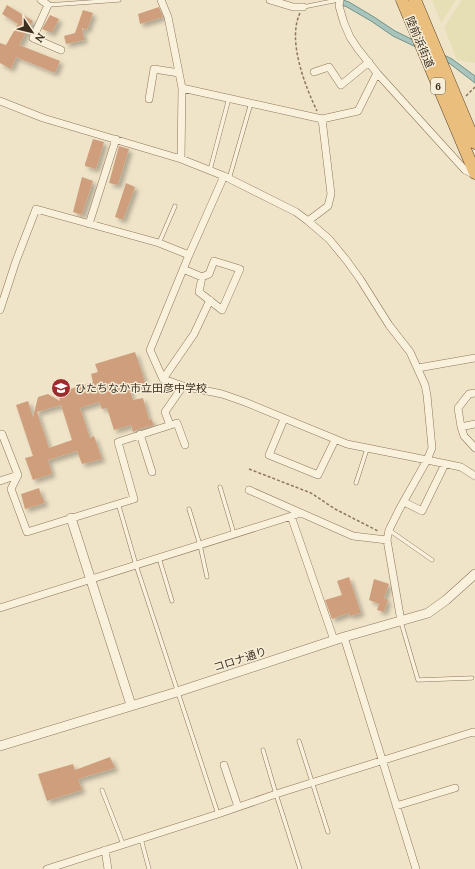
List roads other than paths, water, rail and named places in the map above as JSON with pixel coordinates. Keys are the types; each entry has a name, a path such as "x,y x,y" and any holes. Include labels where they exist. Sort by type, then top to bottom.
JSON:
{"highway":[{"name":"陸前浜街道","path":"402,0 475,174"},
{"name":"陸前浜街道","path":"415,0 475,143"}],"street":[{"path":"41,0 48,6 32,38 61,50"},
{"path":"161,0 168,17 182,88 181,159"},
{"path":"270,0 293,7 303,7"},
{"path":"339,0 339,6 344,23 350,37 369,62 465,170 475,174"},
{"path":"314,72 329,67 341,86 369,62"},
{"path":"149,99 154,68 179,73"},
{"path":"182,88 321,119 358,111 378,73"},
{"path":"0,101 43,118 181,159 226,177 296,212 329,239 347,261 389,325 410,352 418,368 428,395 432,448 388,536 401,621"},
{"path":"308,221 328,206 331,194 321,119"},
{"path":"89,224 116,139"},
{"path":"226,177 189,255 150,350 163,379 183,386 222,394 245,402 347,444 462,468 475,476"},
{"path":"0,310 16,261 36,209 159,243 189,255"},
{"path":"183,269 202,277 209,274 214,261 240,269 222,310 198,292 202,277"},
{"path":"163,379 194,334 210,300"},
{"path":"418,368 475,358"},
{"path":"170,425 165,412 183,386"},
{"path":"475,393 469,394 458,408 460,427 464,436 475,448"},
{"path":"284,419 269,455 318,475 335,440"},
{"path":"0,434 2,434 18,475 11,489 27,532 134,499 118,442 177,422 185,445"},
{"path":"460,427 475,424"},
{"path":"140,434 152,472"},
{"path":"404,502 422,510 445,464"},
{"path":"0,481 18,475"},
{"path":"249,490 353,536 388,536"},
{"path":"0,608 301,513"},
{"path":"291,516 334,640"},
{"path":"71,518 132,705"},
{"name":"コロナ通り","path":"0,746 177,692 334,640 428,613 474,578"},
{"path":"344,637 416,869"},
{"path":"46,869 276,794 473,732 475,733"},
{"path":"224,765 238,807"},
{"path":"396,806 456,788"},
{"path":"105,850 108,869"}],"lane":[{"path":"48,6 119,0"},
{"path":"303,7 339,0"},
{"path":"210,170 228,98"},
{"path":"226,177 251,103"},
{"path":"159,243 175,206"},
{"path":"356,483 367,449"},
{"path":"220,487 234,534"},
{"path":"118,503 136,565 218,814"},
{"path":"189,509 208,577"},
{"path":"388,536 432,560"},
{"path":"158,558 172,601"},
{"path":"401,621 418,680 472,678"},
{"path":"299,741 328,832"},
{"path":"263,750 300,869"},
{"path":"102,790 123,844"},
{"path":"141,839 149,869"}],"water":[{"path":"329,0 343,0 349,2 395,31 452,59 475,76 475,83 449,63 393,36 347,7"}],"place":[{"name":"ひたちなか市立田彦中学校","path":"61,388"}]}
